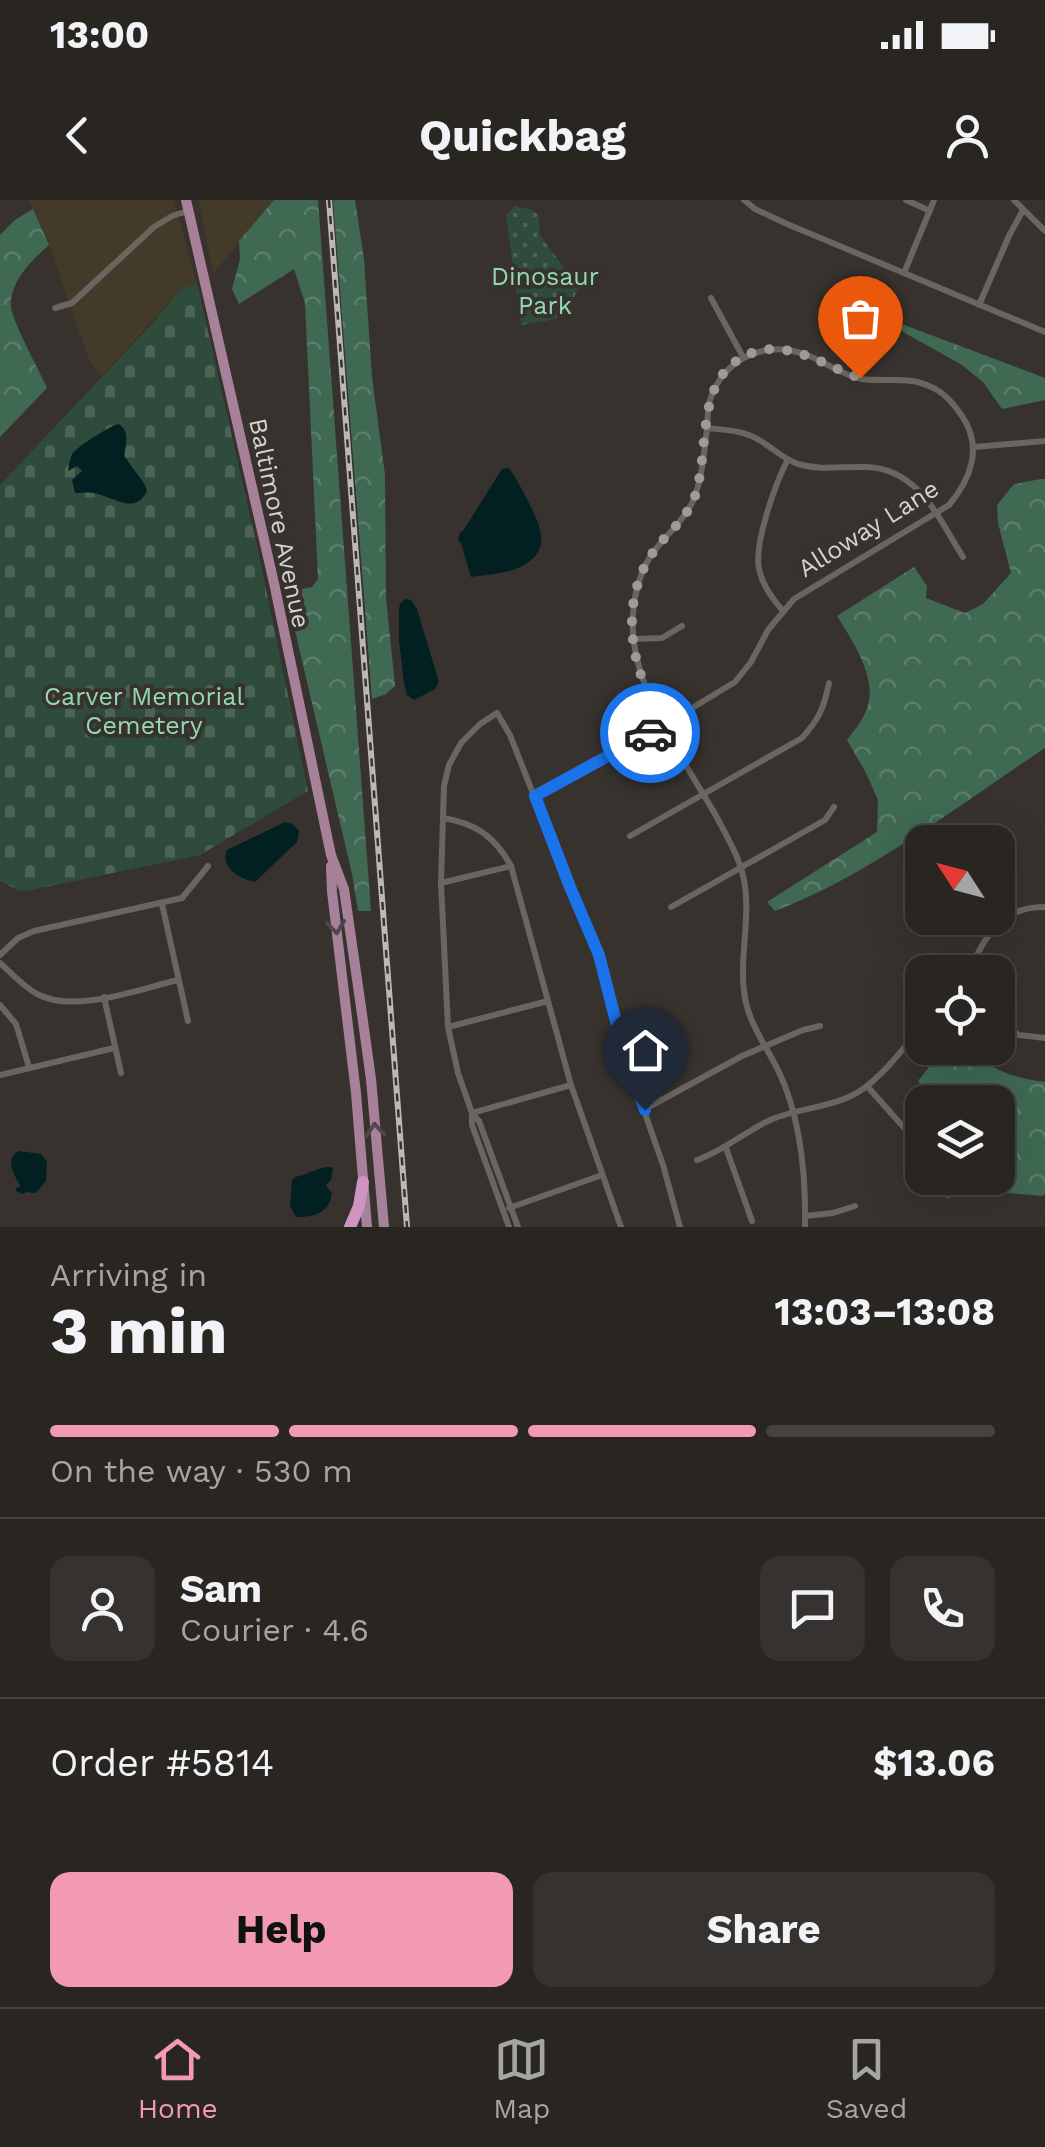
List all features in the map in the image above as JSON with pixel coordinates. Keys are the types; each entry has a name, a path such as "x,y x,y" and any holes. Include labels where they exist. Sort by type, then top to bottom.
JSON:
{"highway":[{"path":"350,1227 363,1182"}],"main road":[{"name":"Baltimore Avenue","path":"187,205 272,572 331,855 344,889 362,1007 384,1227"},
{"name":"Baltimore Avenue","path":"331,855 367,1227"}],"street":[{"path":"744,200 763,213 1045,332"},
{"path":"906,200 930,211"},
{"path":"904,273 934,200"},
{"path":"1014,200 1045,231"},
{"path":"55,308 72,303 160,222 187,205"},
{"path":"979,305 1023,210"},
{"path":"711,298 743,357"},
{"path":"804,1227 802,1161 794,1112 746,1004 742,958 747,896 742,869 643,686 632,618 640,576 694,499 708,403 720,377 743,357 767,349 790,350 860,378 911,380 929,386 946,396 957,409 974,446 1045,441"},
{"path":"707,428 738,431 788,461 810,468 872,466 897,473 926,497 963,558"},
{"name":"Alloway Lane","path":"535,796 734,682 794,599 949,505 970,472 974,446"},
{"path":"783,611 766,587 758,566 775,485 788,461"},
{"path":"634,638 662,638 682,626"},
{"path":"630,836 802,738 824,709 830,683"},
{"path":"509,1227 479,1121 472,1113 458,1072 448,1027 442,883 446,774 454,754 468,736 497,713 510,735 599,955 624,1053 680,1227"},
{"path":"671,908 825,820 834,807"},
{"path":"443,818 462,821 486,833 504,852 571,1085 622,1227"},
{"path":"0,955 18,938 34,931 182,898 208,866"},
{"path":"442,883 510,866"},
{"path":"162,904 188,1022"},
{"path":"977,955 993,928 1014,913 1045,906"},
{"path":"0,963 24,985 52,1000 68,1002 178,980"},
{"path":"104,997 121,1073"},
{"path":"448,1027 548,1001"},
{"path":"0,1005 16,1024 29,1067"},
{"path":"645,1110 742,1056 820,1026"},
{"path":"1015,1033 1045,1038"},
{"path":"697,1160 726,1148 768,1121 848,1098 867,1086 905,1045"},
{"path":"0,1075 114,1048"},
{"path":"472,1113 571,1085"},
{"path":"867,1086 905,1129"},
{"path":"726,1148 752,1221"},
{"path":"507,1209 602,1175"},
{"path":"805,1216 855,1206"},
{"path":"507,1209 518,1227"}],"shaded area":[{"path":"28,200 174,200 197,283 181,289 102,376 89,360 45,234"},
{"path":"199,200 274,200 213,274"}],"green space":[{"path":"274,200 318,200 371,911 358,911 286,592 312,587 318,579 305,303 294,269 239,304 232,289 240,259 239,241"},
{"path":"333,200 355,200 385,475 386,597 395,686 372,699"},
{"name":"Dinosaur Park","path":"515,206 533,210 539,216 540,235 576,284 578,290 556,318 521,325 506,215"},
{"path":"33,209 49,245 18,280 11,306 47,388 0,437 0,235"},
{"name":"Carver Memorial Cemetery","path":"197,283 308,791 200,855 18,890 0,881 0,485 181,289"},
{"path":"899,323 1045,378 1045,400 1002,409 983,382 962,365 896,328"},
{"path":"1045,479 1045,748 931,825 905,825 905,842 880,858 775,911 767,902 877,832 878,800 847,740 861,720 870,688 857,650 837,616 914,567 927,586 926,598 965,613 983,604 1011,573 997,505 1014,484"},
{"path":"931,1065 991,1065 1022,1078 1045,1082 1043,1196 1015,1194 1015,1085 921,1085 918,1081"}],"water":[{"path":"119,424 126,434 124,456 147,491 142,499 129,504 93,493 75,493 72,480 82,471 77,466 68,471 73,453"},
{"path":"509,468 536,518 541,535 539,550 518,568 471,577 458,540 460,532 502,469"},
{"path":"405,599 411,600 417,609 439,682 435,689 414,700 407,695 399,641 399,610"},
{"path":"285,822 299,831 297,842 255,882 229,867 227,850"},
{"path":"19,1151 41,1154 47,1162 46,1181 36,1193 16,1191 21,1186 11,1163"},
{"path":"331,1167 331,1180 326,1185 332,1194 327,1206 314,1215 296,1217 290,1206 292,1180"}],"railway":[{"path":"329,200 407,1227"}],"way so far":[{"path":"650,733 664,725 643,686 637,664 632,618 635,597 650,557 674,531 694,499 708,403 720,377 743,357 767,349 810,356 860,378"}],"route":[{"path":"645,1110 624,1053 599,955 535,796 650,733"}]}
